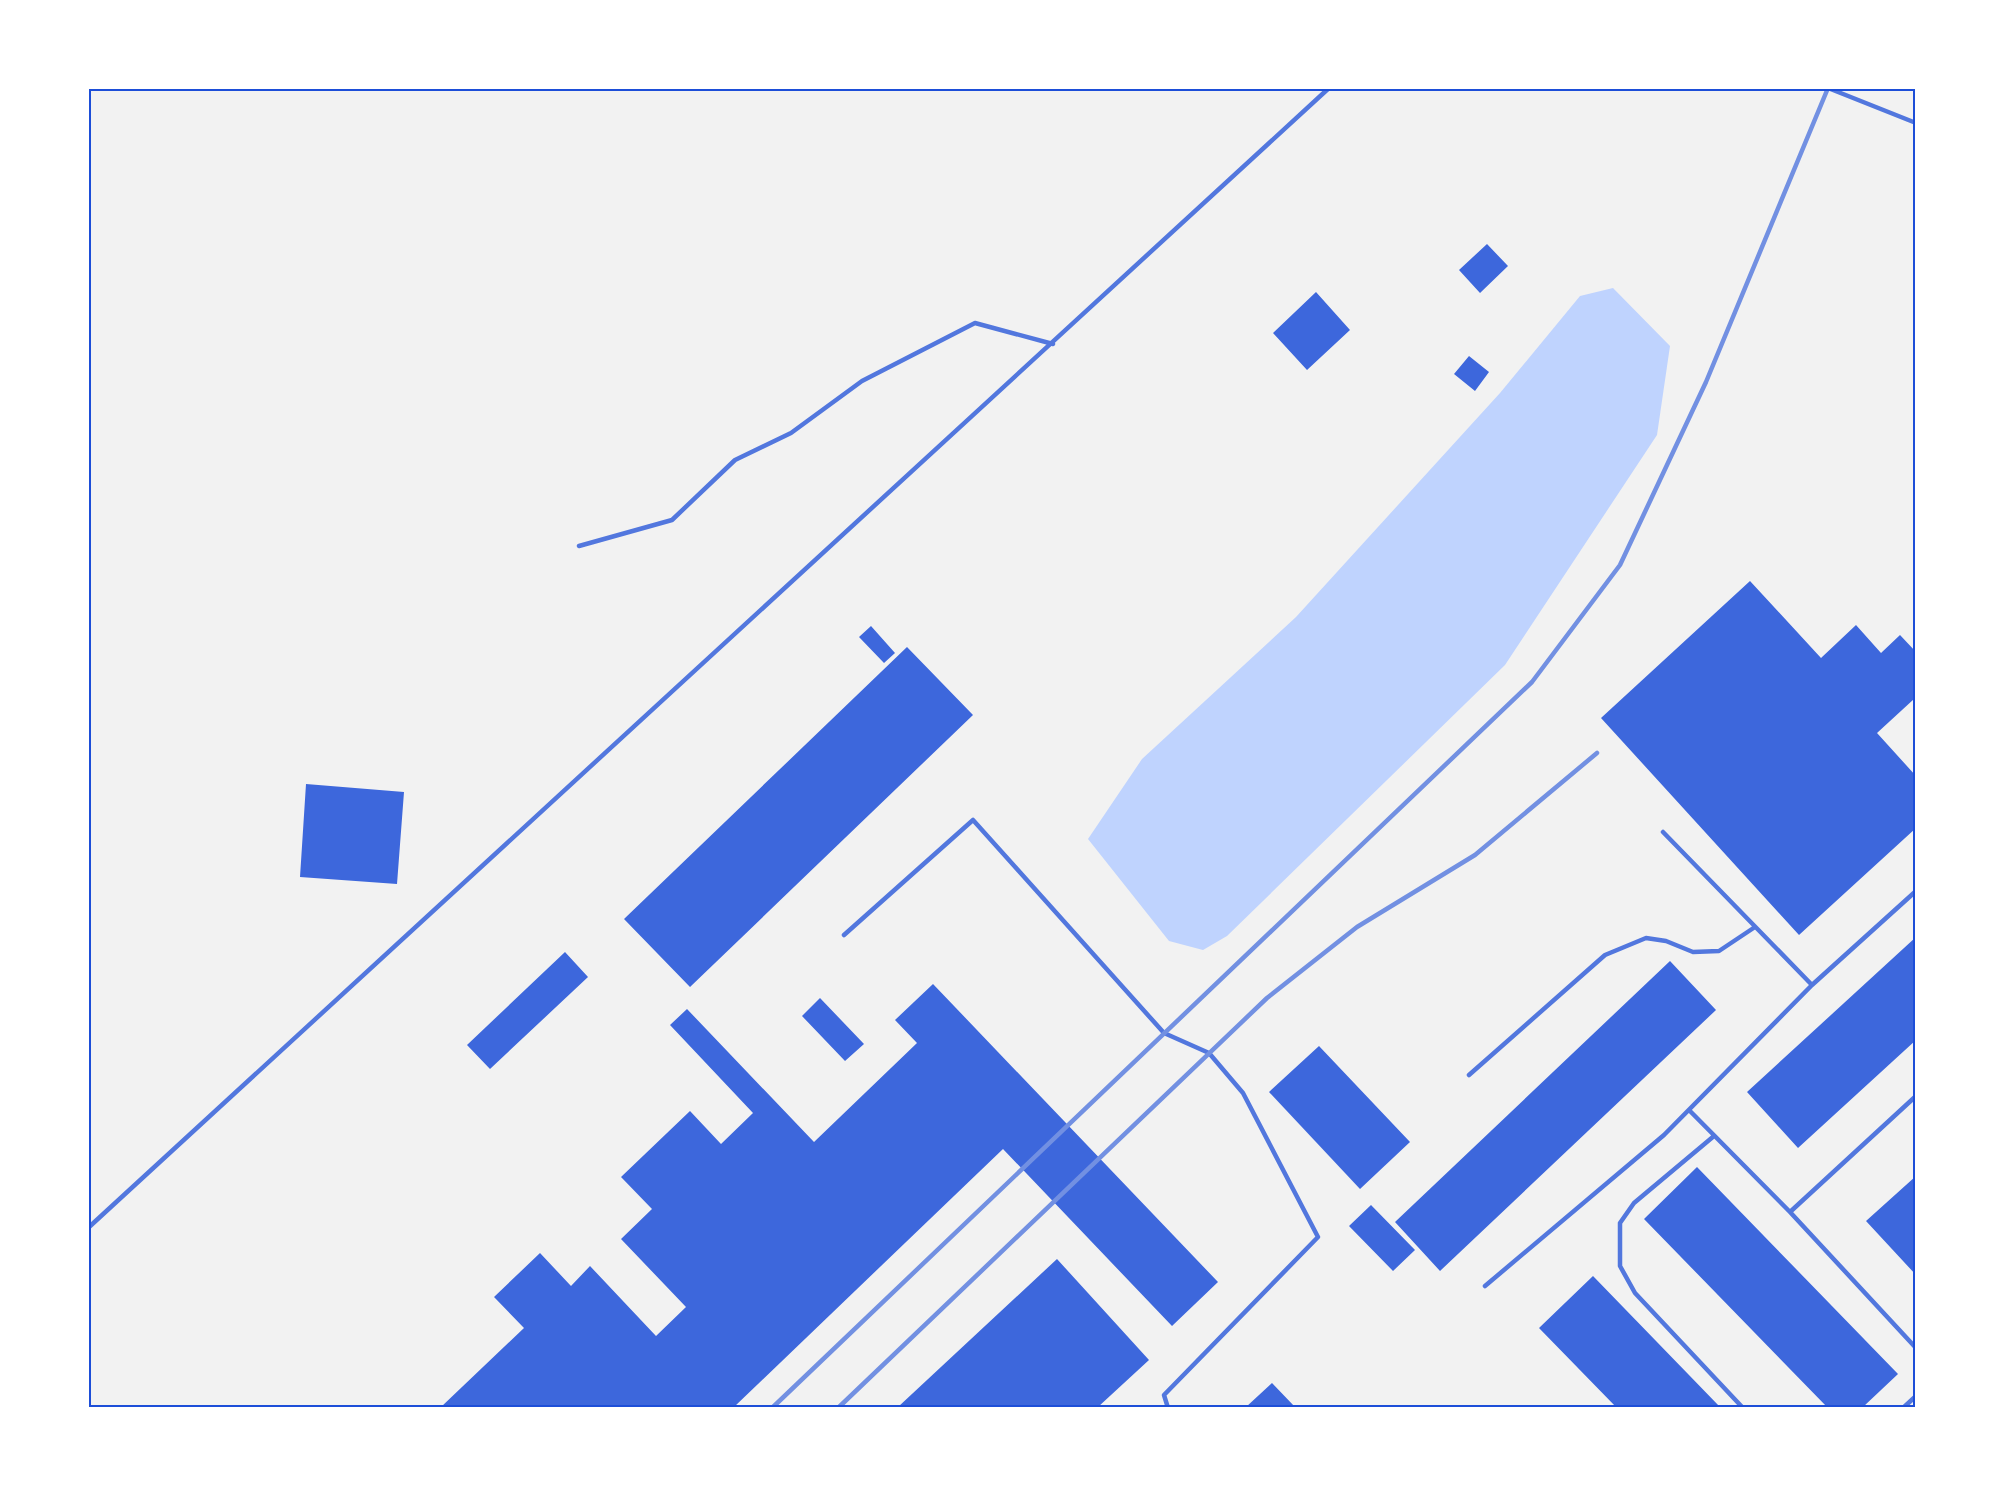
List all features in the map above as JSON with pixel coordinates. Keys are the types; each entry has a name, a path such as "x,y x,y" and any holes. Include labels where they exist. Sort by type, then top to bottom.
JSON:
{"lane":[{"path":"88,1228 1053,344 1329,88"},
{"path":"1828,88 1916,123"},
{"path":"579,546 623,536 672,520 735,460 790,433 862,381 975,323 1053,344"},
{"path":"844,935 973,820 1164,1033 1209,1053 1243,1094 1318,1238 1164,1395 1168,1407"},
{"path":"1663,832 1812,985"},
{"path":"1485,1286 1664,1135 1812,985 1916,891"},
{"path":"1469,1075 1605,955 1646,938 1666,941 1693,952 1719,951 1755,927"},
{"path":"1790,1212 1916,1096"},
{"path":"1689,1110 1790,1212 1916,1348"},
{"path":"1714,1136 1634,1203 1620,1223 1620,1266 1635,1293 1743,1407"},
{"path":"1911,1341 1916,1336"},
{"path":"1903,1407 1916,1396"}],"water":[{"path":"1613,288 1670,346 1657,435 1505,665 1227,936 1203,950 1169,941 1088,839 1142,759 1296,617 1500,393 1580,296"}],"building":[{"path":"1487,244 1508,266 1480,293 1459,270"},
{"path":"1316,292 1350,330 1307,370 1273,333"},
{"path":"1469,356 1489,372 1475,391 1454,374"},
{"path":"1750,581 1821,658 1856,625 1881,653 1900,635 1916,652 1916,701 1914,699 1877,733 1916,776 1916,828 1799,935 1601,718"},
{"path":"871,626 895,653 884,663 859,637"},
{"path":"907,647 973,715 690,987 624,919"},
{"path":"306,784 404,792 397,884 300,877"},
{"path":"1916,937 1916,1040 1798,1148 1747,1092"},
{"path":"565,952 588,977 490,1069 467,1045"},
{"path":"1670,961 1716,1010 1440,1271 1395,1222"},
{"path":"933,984 1218,1282 1172,1326 1003,1149 734,1407 441,1407 524,1328 494,1297 540,1253 571,1286 590,1266 656,1336 686,1307 621,1239 652,1209 621,1177 690,1111 721,1144 753,1113 670,1025 687,1009 814,1142 917,1043 895,1020"},
{"path":"820,998 864,1044 845,1061 802,1016"},
{"path":"1319,1046 1410,1142 1360,1189 1269,1092"},
{"path":"1697,1167 1898,1374 1863,1407 1827,1407 1644,1219"},
{"path":"1916,1176 1916,1275 1866,1221"},
{"path":"1371,1205 1415,1250 1393,1271 1349,1226"},
{"path":"1057,1259 1149,1360 1098,1407 898,1407"},
{"path":"1593,1276 1720,1407 1616,1407 1539,1328"},
{"path":"1272,1383 1295,1407 1246,1407"}],"railway":[{"path":"772,1408 1532,682 1620,565 1706,382 1828,88"},
{"path":"838,1408 1267,998 1357,927 1475,855 1597,753"}]}
